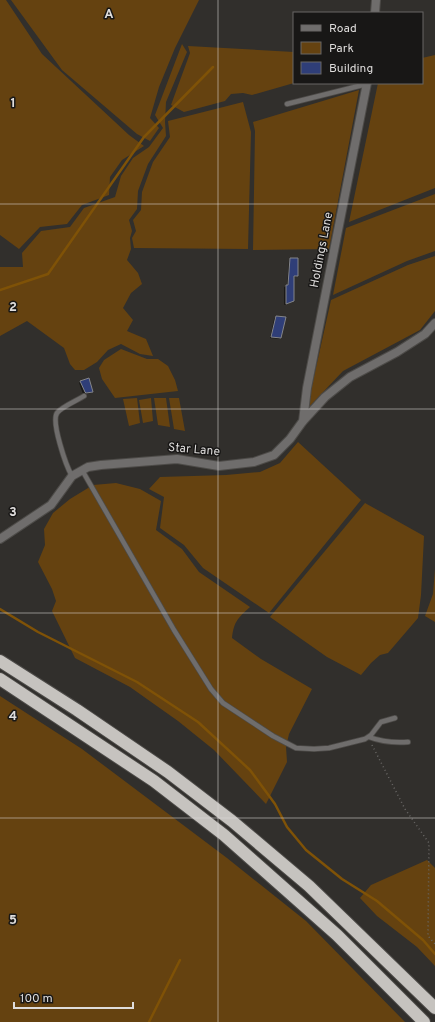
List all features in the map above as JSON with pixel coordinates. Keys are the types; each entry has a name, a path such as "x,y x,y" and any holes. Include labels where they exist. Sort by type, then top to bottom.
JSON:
{"highway":[{"path":"0,661 77,710 162,768 232,821 309,886 435,1008"},
{"path":"0,679 154,781 224,835 337,935 424,1022"}],"street":[{"path":"375,12 376,0"},
{"name":"Holdings Lane","path":"303,421 307,388 367,84"},
{"name":"Star Lane","path":"0,539 51,505 72,476 82,470 100,465 177,458 219,466 254,462 274,455 290,439 303,421 325,397 350,377 398,352 425,334 435,323"}],"lane":[{"path":"287,104 363,84"},
{"path":"72,476 67,468 61,448 56,416 59,411 84,396"},
{"path":"82,470 174,630 211,689 223,703 273,736 296,748 329,748 369,738 394,743 408,742"},
{"path":"369,738 381,722 395,718"}],"path":[{"path":"369,738 405,809 429,843 428,936 435,944"}],"green space":[{"path":"0,0 6,0 42,54 129,135 144,146 122,160 110,177 109,195 82,205 67,224 40,227 19,249 0,235"},
{"path":"11,0 199,0 175,48 159,87 150,118 159,128 150,141 137,134 62,70"},
{"path":"182,44 187,52 166,102 166,136 148,164 138,191 137,209 129,220 132,231 130,238 131,249 127,260 138,273 142,284 131,293 123,308 133,320 127,331 146,339 153,356 140,354 121,344 108,350 97,362 84,370 75,370 70,364 64,348 27,321 0,336 0,267 23,267 22,253 41,231 70,227 84,208 115,197 121,176 133,158 149,147 163,128 155,115"},
{"path":"188,46 293,52 293,83 252,95 243,93 231,94 225,101 184,112 171,105 190,53"},
{"path":"435,55 435,188 349,222 378,84 423,84 423,58"},
{"path":"359,90 329,249 253,250 255,131 253,122"},
{"path":"243,102 251,132 248,249 134,248 132,238 136,231 133,220 141,210 142,192 153,162 170,137 168,121"},
{"path":"435,194 435,251 407,261 333,295 346,228"},
{"path":"435,256 435,311 420,330 343,371 309,407 311,390 331,300 408,265"},
{"path":"121,349 147,359 158,359 168,366 175,380 178,391 115,398 102,379 99,368 104,360"},
{"path":"137,398 140,423 129,426 123,399"},
{"path":"151,398 153,421 143,423 139,400"},
{"path":"154,398 166,398 170,427 158,425"},
{"path":"169,398 179,398 185,431 174,429"},
{"path":"298,442 361,500 269,613 203,568 184,545 160,528 164,497 149,489 160,477 226,475 260,472 280,463"},
{"path":"116,483 140,489 161,501 156,530 182,549 199,572 250,607 237,620 232,638 261,659 312,689 289,734 286,747 287,762 266,804 214,750 178,721 130,687 75,658 52,611 56,601 52,589 38,562 45,545 44,529 53,513 70,499 93,485"},
{"path":"365,503 424,536 421,595 418,618 388,653 380,655 361,675 327,657 270,617"},
{"path":"435,569 435,622 425,616 433,594"},
{"path":"0,696 82,749 227,858 306,921 405,1022 0,1022"},
{"path":"427,860 435,868 435,966 417,947 377,916 360,898 371,885"}],"building":[{"path":"290,258 298,258 298,276 294,276 294,301 286,304 286,285 288,285"},
{"path":"276,316 286,317 281,338 271,337"},
{"path":"89,378 93,392 86,393 80,381"}],"waterway":[{"path":"0,290 48,274 144,137 213,67"},
{"path":"0,609 38,632 137,682 198,722 250,770 275,804 287,827 306,850 342,879 377,901 423,940 435,954"},
{"path":"149,1022 180,960"}]}
